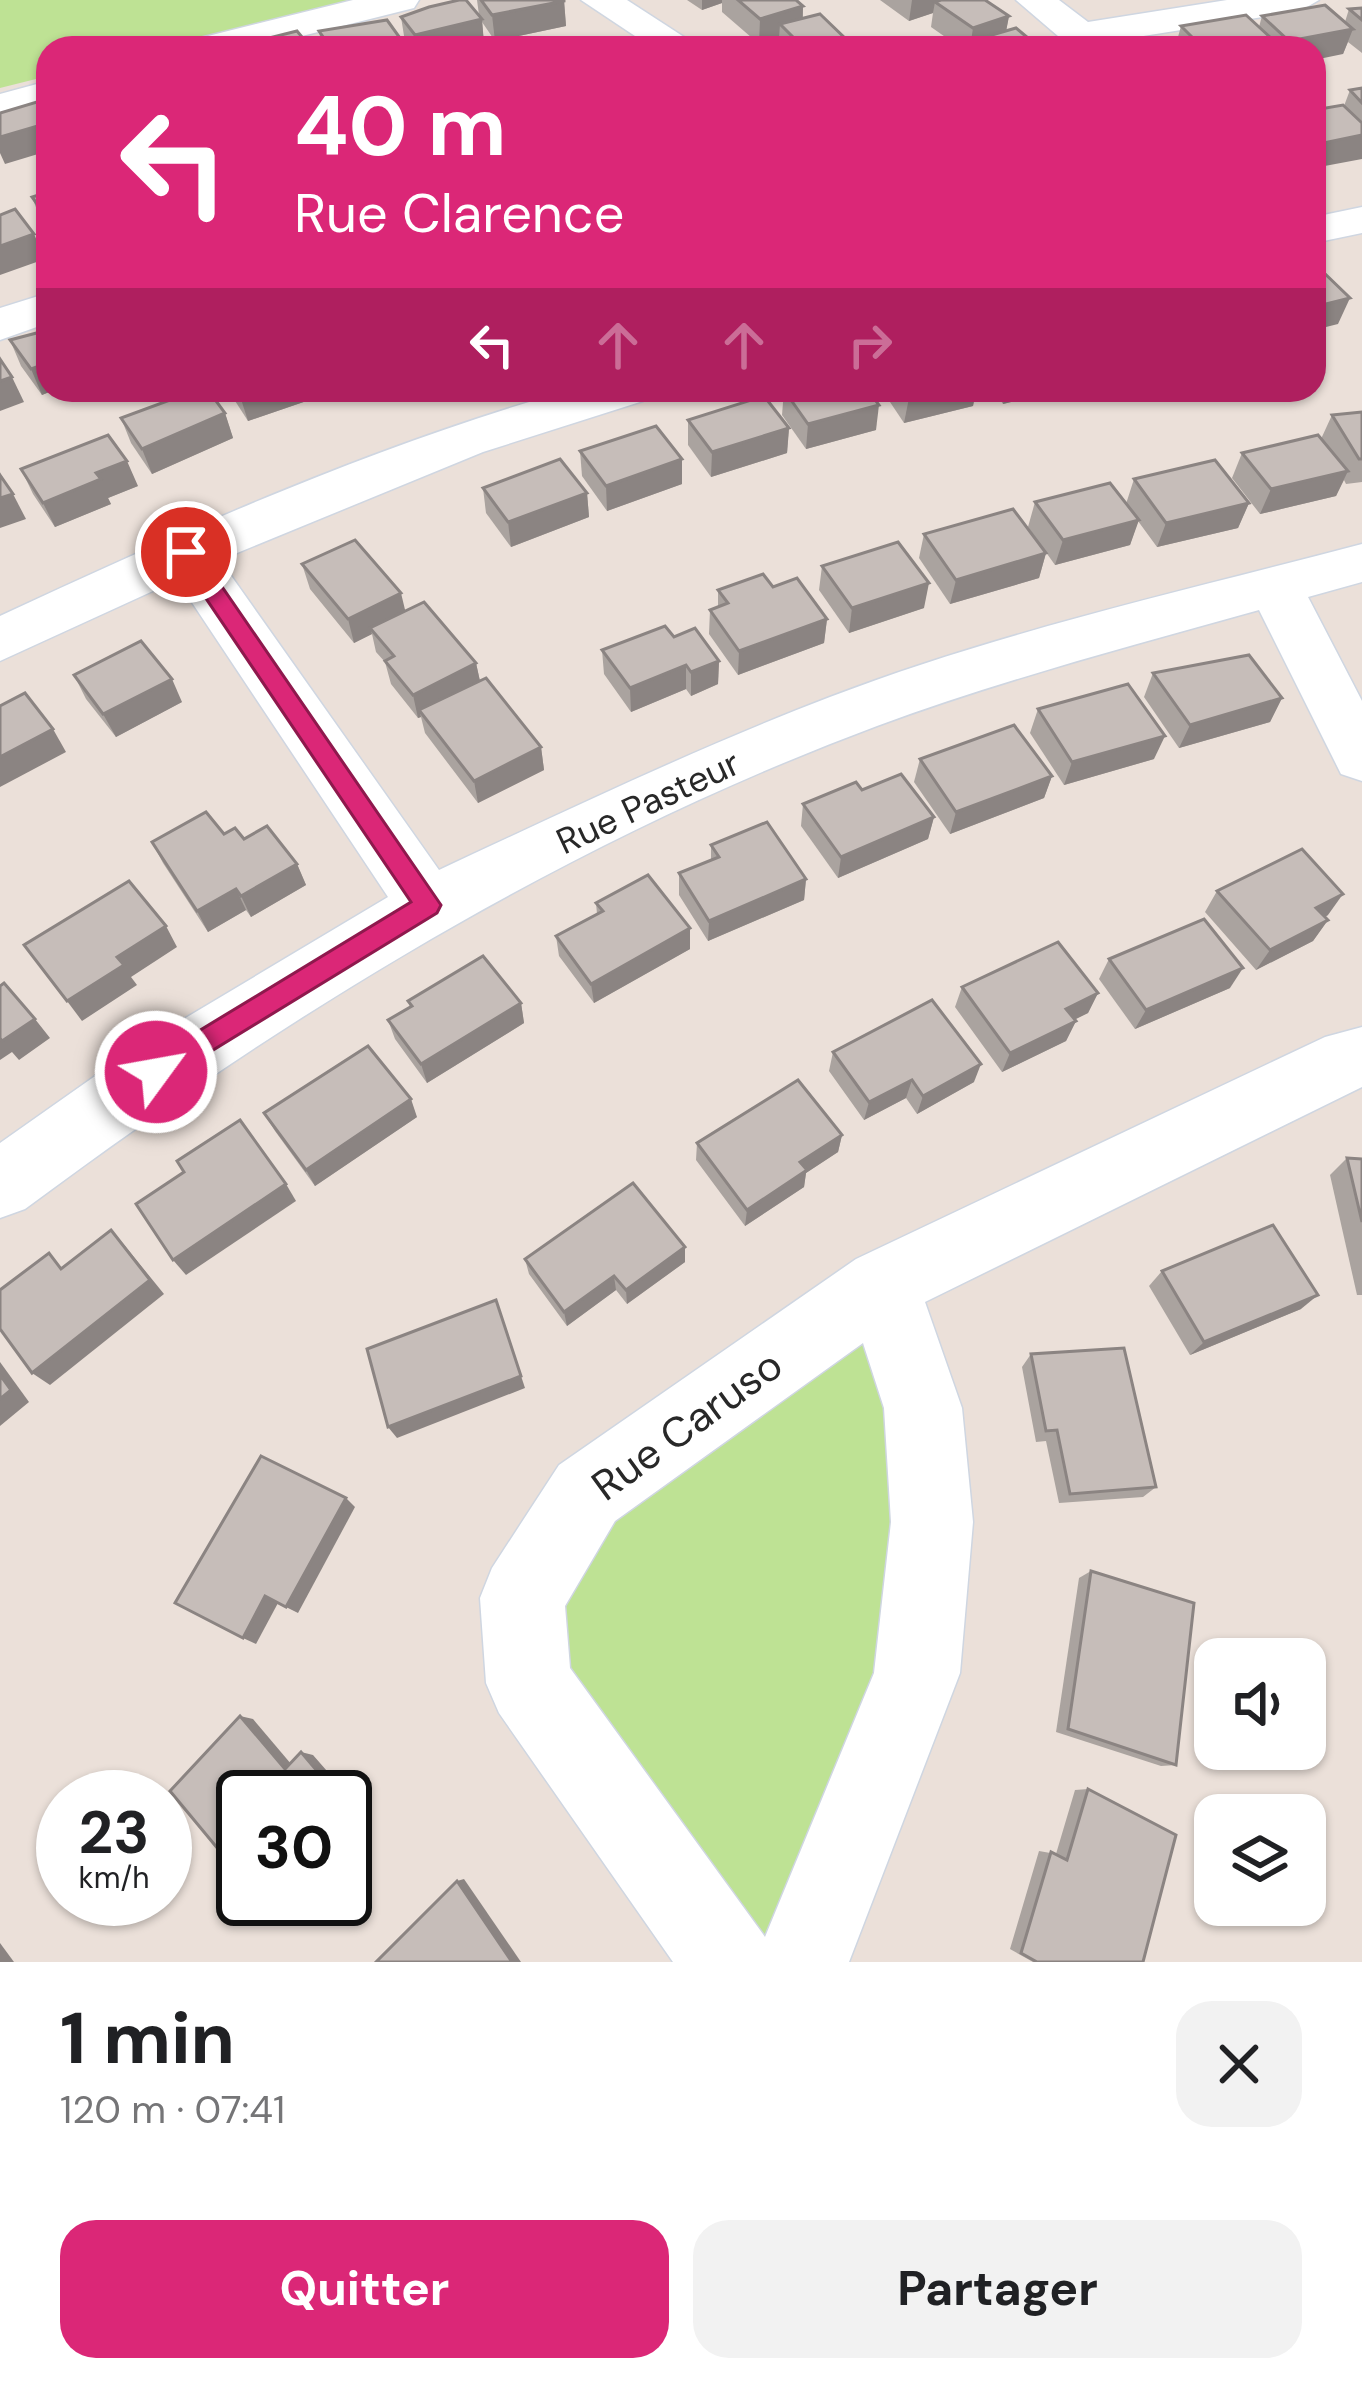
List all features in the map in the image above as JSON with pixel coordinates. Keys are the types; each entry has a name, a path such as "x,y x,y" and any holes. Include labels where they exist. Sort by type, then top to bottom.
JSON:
{"street":[{"path":"254,36 400,0"},
{"path":"600,0 661,36"},
{"path":"1035,0 1083,36"},
{"path":"1116,36 1300,0"},
{"path":"0,107 36,96"},
{"path":"1326,228 1362,220"},
{"path":"0,325 36,312"},
{"path":"0,640 186,552 528,416 581,402"},
{"path":"186,552 428,905"},
{"name":"Rue Pasteur","path":"0,1185 156,1072 428,905 692,780 852,712 1010,658 1362,563"},
{"path":"1274,585 1362,758"},
{"name":"Rue Caruso","path":"729,1962 529,1683 522,1598 587,1493 882,1285 1349,1058 1362,1057"},
{"path":"802,1962 917,1672 932,1522 923,1408 882,1285"}],"green space":[{"path":"0,0 351,0 207,36 36,36 36,79 0,88"},
{"path":"869,1329 908,1510 885,1673 769,1962 555,1652 565,1584 617,1508"}],"building":[{"path":"466,0 482,19 415,35 401,17 429,7"},
{"path":"481,0 564,0 564,1 492,15"},
{"path":"738,0 796,0 803,6 760,19"},
{"path":"985,0 1009,16 973,28 935,2"},
{"path":"1325,5 1353,29 1284,36 1262,16"},
{"path":"820,14 843,36 792,36 780,24"},
{"path":"1246,15 1269,36 1191,36 1181,26"},
{"path":"387,20 399,36 323,36 319,31"},
{"path":"1016,28 1026,36 988,36"},
{"path":"36,102 36,126 0,137 0,113"},
{"path":"1343,105 1362,123 1362,135 1326,142 1326,108"},
{"path":"15,209 34,234 0,246 0,215"},
{"path":"1326,275 1350,298 1326,304"},
{"path":"36,333 36,367 31,369 10,340"},
{"path":"0,359 12,377 0,381"},
{"path":"164,402 217,402 225,413 142,449 121,418"},
{"path":"745,402 769,402 789,428 712,452 688,420"},
{"path":"792,402 879,405 808,424"},
{"path":"1362,412 1362,459 1359,459 1332,415"},
{"path":"656,426 682,459 606,486 580,451"},
{"path":"108,435 127,461 96,473 101,479 43,503 21,469"},
{"path":"1318,435 1348,471 1271,489 1242,453"},
{"path":"560,459 587,493 508,522 483,488"},
{"path":"1215,460 1249,503 1166,523 1134,479"},
{"path":"0,475 13,494 0,498"},
{"path":"1110,483 1139,520 1063,540 1035,502"},
{"path":"1013,509 1046,553 956,580 924,534"},
{"path":"355,540 401,593 348,619 302,564"},
{"path":"898,542 929,583 852,608 822,566"},
{"path":"763,574 773,587 797,578 827,619 739,651 710,610 728,603 718,590"},
{"path":"424,602 476,663 413,695 385,661 394,656 370,628"},
{"path":"665,626 674,637 695,628 719,661 691,672 686,665 630,688 602,650"},
{"path":"141,641 172,679 103,714 74,675"},
{"path":"1249,655 1282,698 1190,725 1153,673"},
{"path":"486,678 541,747 474,781 419,710"},
{"path":"1128,684 1165,736 1072,762 1038,709"},
{"path":"25,693 53,729 0,757 0,706"},
{"path":"1014,725 1052,776 956,812 920,759"},
{"path":"901,774 934,817 841,857 803,804 856,782 862,790"},
{"path":"206,812 224,834 235,828 244,839 267,826 297,864 241,896 236,889 197,911 152,842"},
{"path":"767,822 806,879 709,921 679,873 719,857 711,845"},
{"path":"1302,849 1343,894 1316,908 1328,920 1270,950 1217,891"},
{"path":"648,875 690,928 591,984 556,936 603,911 596,903"},
{"path":"129,881 166,926 117,957 124,965 67,1001 24,945"},
{"path":"1204,919 1243,968 1146,1010 1109,959"},
{"path":"1058,942 1098,993 1066,1009 1076,1021 1010,1053 962,987"},
{"path":"483,956 521,1003 421,1064 388,1020 412,1006 408,1001"},
{"path":"4,983 35,1019 2,1041 0,986"},
{"path":"932,1000 981,1064 923,1096 912,1080 869,1102 833,1052"},
{"path":"368,1046 411,1099 306,1170 264,1113"},
{"path":"798,1080 842,1135 800,1162 807,1170 747,1210 697,1143"},
{"path":"240,1120 286,1184 173,1260 136,1204 184,1172 177,1161"},
{"path":"1347,1158 1362,1159 1362,1222"},
{"path":"633,1183 685,1247 626,1290 614,1276 564,1312 525,1259"},
{"path":"1273,1225 1318,1295 1204,1342 1162,1271"},
{"path":"111,1230 150,1280 32,1373 0,1329 0,1290 49,1253 61,1269"},
{"path":"496,1300 521,1376 388,1427 367,1349"},
{"path":"1124,1348 1156,1487 1070,1494 1057,1430 1046,1431 1031,1354"},
{"path":"0,1375 11,1390 0,1399"},
{"path":"261,1456 346,1498 286,1607 265,1596 243,1638 175,1603"},
{"path":"1091,1571 1194,1603 1176,1765 1068,1729"},
{"path":"240,1716 285,1769 301,1752 316,1770 216,1770 216,1846 192,1818 190,1770"},
{"path":"1088,1789 1176,1835 1143,1962 1037,1962 1021,1953 1051,1852 1067,1860"},
{"path":"457,1881 512,1962 376,1962"}],"route":[{"path":"156,1072 428,905 186,552"}]}
